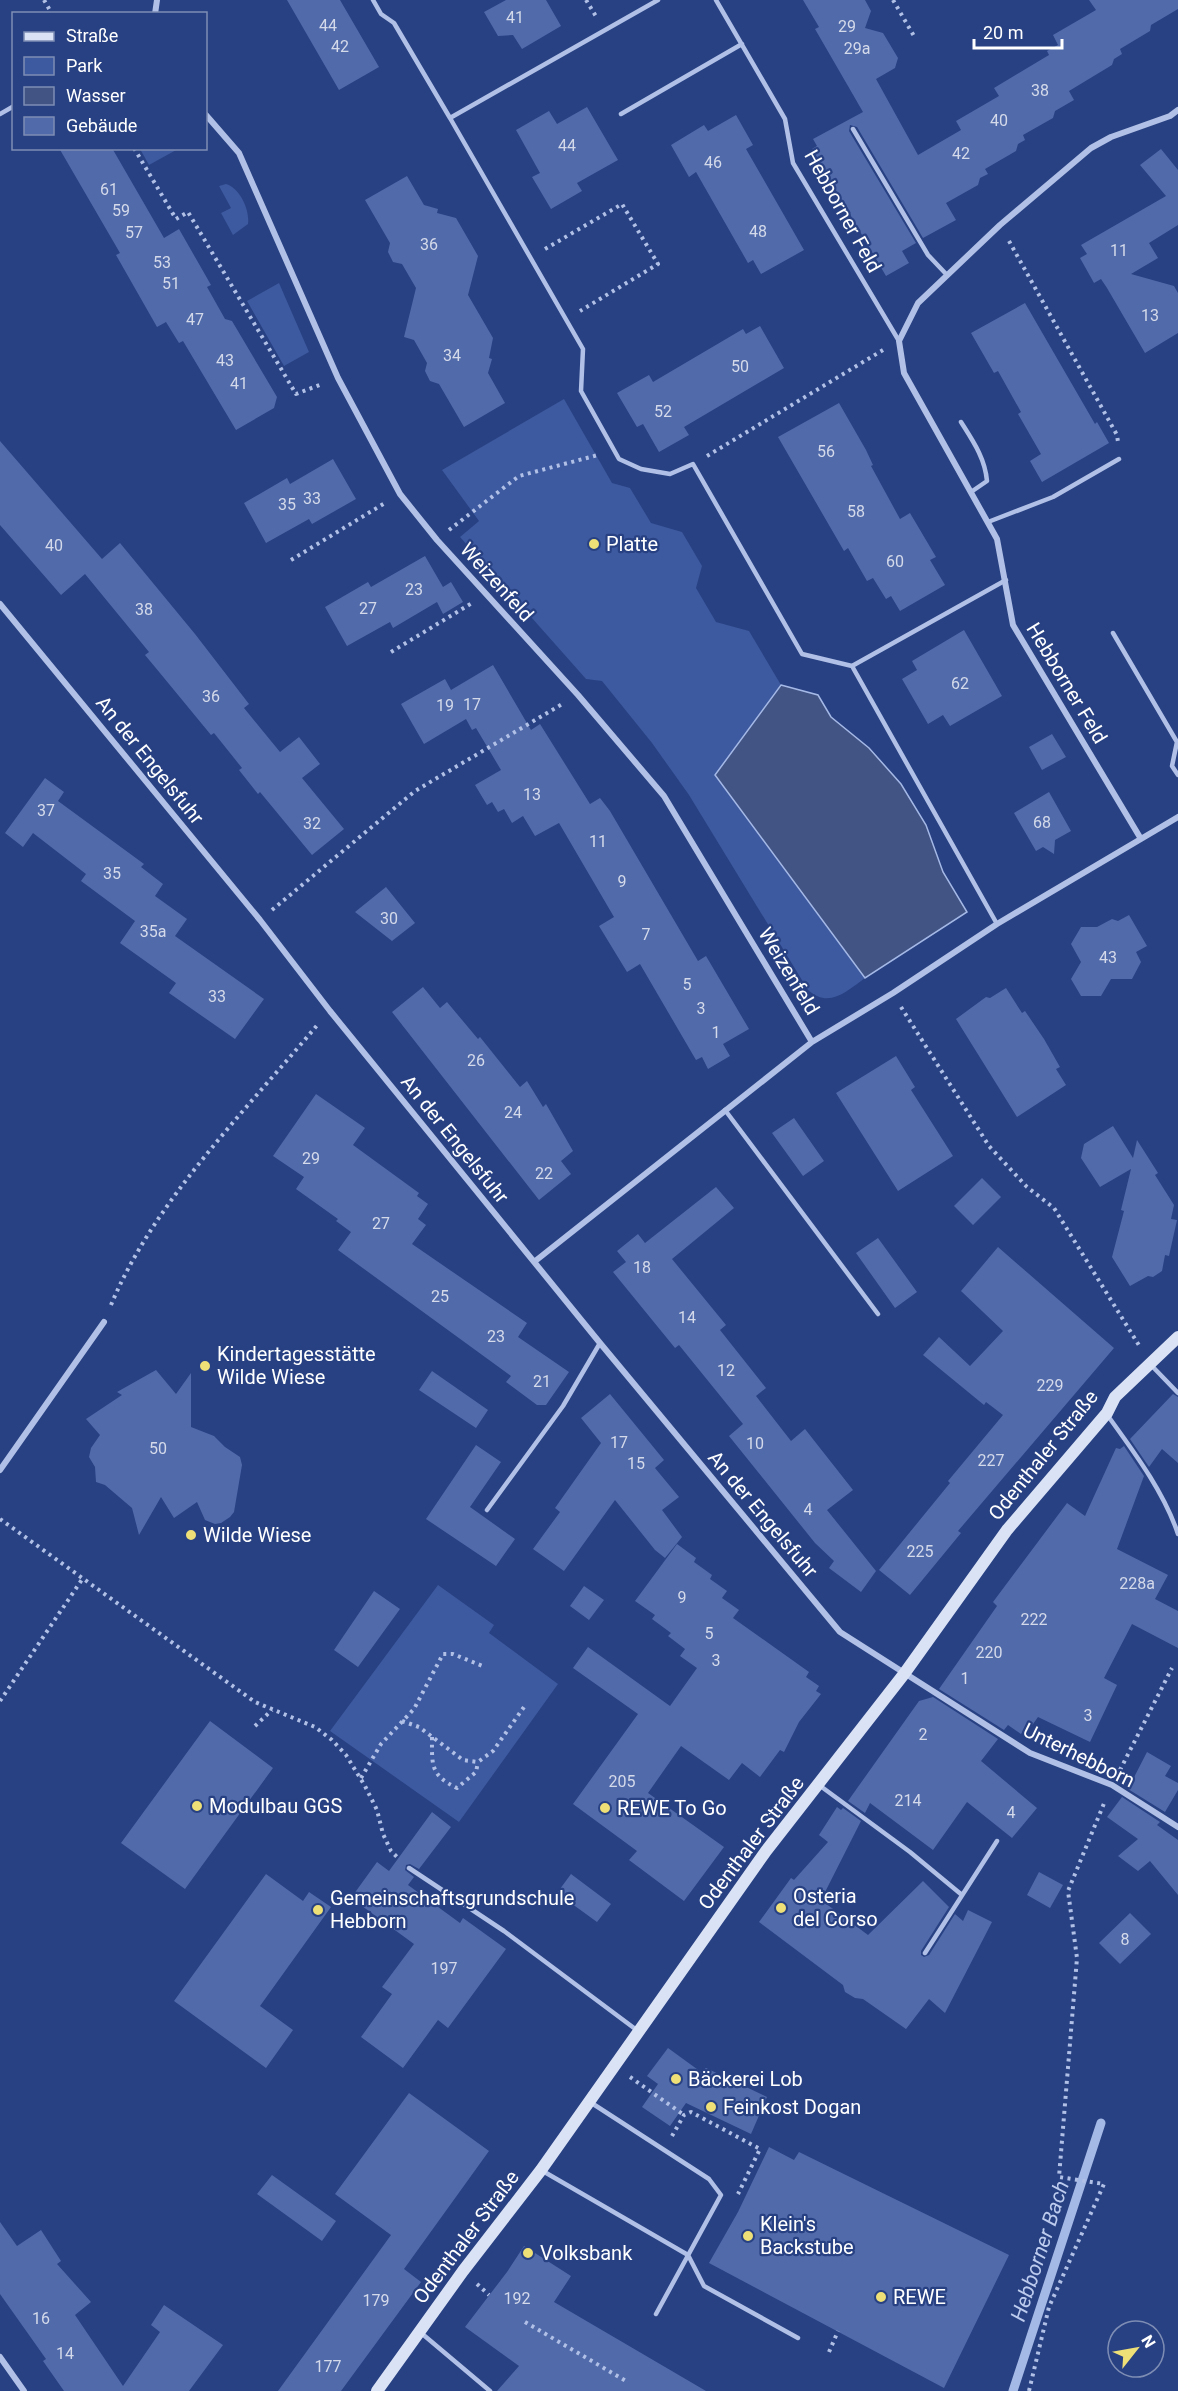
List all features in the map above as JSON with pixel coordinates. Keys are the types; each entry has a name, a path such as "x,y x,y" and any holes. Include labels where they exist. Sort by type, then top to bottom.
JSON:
{"main road":[{"name":"Odenthaler Straße","path":"377,2391 542,2170 766,1851 904,1674 1007,1530 1107,1413 1115,1397 1178,1337"}],"street":[{"path":"899,341 918,303 1000,225 1091,148 1111,137 1177,112"},
{"name":"Weizenfeld","path":"207,116 239,153 338,378 400,494 485,595 578,695 664,796 812,1042"},
{"name":"Hebborner Feld","path":"899,341 904,373 998,539 1013,626 1142,839"},
{"name":"An der Engelsfuhr","path":"0,604 260,920 330,1011 600,1343 840,1632 904,1674"},
{"path":"997,924 1178,817"},
{"name":"Weizenfeld","path":"534,1262 812,1042 893,993 997,924"},
{"path":"0,1470 104,1322"},
{"name":"Unterhebborn","path":"904,1674 1030,1752 1112,1785 1178,1827"},
{"path":"0,2357 24,2391"}],"lane":[{"path":"373,0 381,14 394,23 583,349 580,391 619,459 641,469 670,474 693,464 802,654 852,666 1006,580"},
{"path":"450,118 658,0"},
{"name":"Hebborner Feld","path":"716,0 785,119 793,163 899,341"},
{"path":"621,114 742,44"},
{"path":"853,129 928,255 947,275"},
{"path":"962,422 982,456 987,471 987,481 971,492"},
{"path":"988,522 1053,497 1119,459"},
{"path":"1113,633 1177,742 1172,766 1178,775"},
{"path":"852,666 997,924"},
{"path":"725,1110 878,1314"},
{"path":"487,1510 563,1406 600,1343"},
{"path":"1150,1364 1178,1393"},
{"path":"1107,1413 1138,1459 1172,1517 1178,1534"},
{"path":"819,1785 910,1852 962,1895"},
{"path":"925,1953 997,1841"},
{"path":"409,1868 504,1931 638,2031"},
{"path":"590,2102 709,2179 721,2195 656,2314"},
{"path":"542,2170 688,2255 704,2286 798,2338"},
{"path":"420,2332 490,2391"}],"path":[{"path":"893,0 914,36"},
{"path":"135,150 176,219 188,212 296,394 338,378"},
{"path":"531,257 622,204 658,264 566,319"},
{"path":"1000,225 1117,435 1119,459"},
{"path":"693,464 899,341"},
{"path":"437,540 519,476 605,453 619,459"},
{"path":"291,560 400,494"},
{"path":"391,652 485,595"},
{"path":"260,920 415,791 578,695"},
{"path":"893,993 988,1146 1027,1187 1054,1208 1150,1364"},
{"path":"104,1322 131,1262 185,1182 330,1011"},
{"path":"0,1519 255,1702 315,1727 332,1740 346,1755 360,1778 377,1810 383,1834 392,1851 409,1868"},
{"path":"0,1701 84,1578"},
{"path":"360,1778 381,1744 414,1709 443,1654 453,1654 485,1667"},
{"path":"1029,2391 1049,2307 1104,2184 1059,2176 1077,1958 1068,1891 1112,1785 1172,1668"},
{"path":"432,1737 432,1767 444,1782 457,1788 476,1772 478,1762 493,1751 524,1707"},
{"path":"255,1726 272,1710"},
{"path":"402,1721 419,1727 463,1760 478,1762"},
{"path":"616,2065 684,2115"},
{"path":"675,2132 684,2115 691,2112 760,2149 736,2199"},
{"path":"525,2322 626,2381"},
{"path":"829,2352 837,2331"}],"green space":[{"path":"141,150 176,150 149,165"},
{"path":"226,184 240,195 246,206 248,218 248,224 233,235 221,213 231,208 219,186"},
{"path":"279,283 309,352 284,366 247,301"},
{"path":"564,399 612,483 630,488 651,523 682,532 702,566 696,588 716,622 749,631 781,685 716,776 865,978 845,993 823,998 808,990 689,795 652,743 602,681 586,679 460,537 479,521 442,470"},
{"path":"438,1585 494,1625 489,1633 558,1684 459,1822 330,1731"}],"water":[{"path":"781,685 818,695 831,717 869,748 901,784 926,825 943,872 967,912 865,978 715,775"}],"building":[{"path":"287,0 340,0 379,67 339,90"},
{"path":"506,0 546,0 561,26 522,49 513,35 498,36 484,12"},
{"path":"803,0 865,0 871,11 865,28 883,33 898,58 895,68 876,79 918,155 961,130 956,121 999,96 994,88 1049,55 1047,51 1058,45 1053,35 1096,10 1089,0 1178,0 1178,9 1151,25 1150,31 1120,49 1122,54 1114,59 1112,65 1069,91 1074,100 1055,111 1053,118 1023,135 1025,140 1018,144 1016,151 985,169 988,174 980,178 978,185 946,203 956,220 923,238 857,127 850,125 849,131 916,243 902,251 909,263 886,276 812,149 817,146 813,139 863,112 815,29 819,27"},
{"path":"587,107 618,160 577,183 582,191 551,209 532,177 540,173 516,130 549,111 557,124"},
{"path":"736,115 753,145 746,149 804,250 761,274 753,260 748,263 696,172 689,177 671,145 704,125 708,131"},
{"path":"1161,149 1178,170 1178,225 1149,243 1158,258 1131,274 1174,286 1178,293 1178,333 1145,353 1101,279 1094,283 1080,258 1087,254 1081,245 1166,196 1140,165"},
{"path":"60,150 113,150 164,238 179,229 211,285 207,287 225,319 232,321 277,397 274,408 236,430 183,341 179,343 166,322 157,327 116,255 120,253"},
{"path":"407,176 424,205 438,209 437,213 456,218 478,256 468,295 493,338 489,358 492,359 488,373 505,403 464,427 439,384 430,381 425,371 427,363 414,340 404,337 416,288 402,264 393,262 388,252 390,243 365,200"},
{"path":"1025,303 1095,424 1097,422 1109,443 1042,482 1030,461 1041,454 1018,414 1021,412 998,371 994,373 971,333"},
{"path":"760,326 784,368 684,427 689,435 659,452 643,424 637,427 617,393 649,375 653,382 743,329 746,334"},
{"path":"839,403 866,450 873,465 871,466 900,519 910,513 936,557 930,560 945,585 900,611 891,596 886,599 873,578 867,581 848,548 844,551 778,437"},
{"path":"0,441 102,559 120,543 249,704 244,708 280,752 299,737 320,764 302,778 344,829 312,855 260,792 258,794 239,770 242,768 214,733 211,735 145,655 149,652 85,574 61,595 0,525"},
{"path":"333,459 356,499 312,524 309,519 266,543 244,503 287,478 290,484"},
{"path":"425,556 443,587 451,582 463,602 443,614 437,602 393,628 390,622 347,646 325,607 368,582 371,587"},
{"path":"964,630 1002,696 950,726 943,715 928,724 902,679 917,670 912,661"},
{"path":"493,665 531,730 540,724 590,804 600,798 610,811 698,961 706,956 749,1029 723,1044 730,1056 708,1069 702,1057 696,1060 640,964 627,972 599,926 614,917 559,823 535,836 523,816 512,823 504,809 498,812 492,802 487,805 475,785 501,770 476,728 472,730 466,719 424,744 401,704 445,679 451,690"},
{"path":"1052,734 1066,757 1042,770 1029,747"},
{"path":"45,778 64,792 58,801 144,864 141,867 163,884 155,896 187,919 175,936 264,999 235,1039 169,993 176,983 120,943 135,921 81,881 86,874 33,833 23,847 5,833"},
{"path":"1049,792 1071,831 1055,840 1054,854 1043,847 1036,851 1014,813"},
{"path":"386,887 415,923 392,941 355,912"},
{"path":"1129,915 1147,946 1136,952 1141,962 1132,979 1111,979 1101,996 1081,996 1071,979 1081,962 1071,944 1081,927 1097,927 1112,919 1118,921"},
{"path":"423,987 440,1008 447,1002 478,1039 480,1037 520,1087 527,1081 543,1107 546,1104 573,1151 561,1161 571,1174 539,1200 392,1012"},
{"path":"1006,988 1022,1013 1025,1011 1044,1039 1060,1067 1056,1069 1066,1085 1017,1117 956,1019 986,997 990,998"},
{"path":"896,1056 915,1087 911,1090 953,1156 898,1191 836,1093"},
{"path":"316,1094 365,1128 353,1145 419,1193 417,1196 428,1204 418,1219 426,1225 412,1244 527,1323 518,1337 569,1372 546,1405 537,1405 506,1382 511,1376 338,1250 351,1232 336,1221 338,1219 296,1189 304,1177 273,1156"},
{"path":"794,1118 824,1161 803,1176 772,1133"},
{"path":"1113,1126 1133,1158 1137,1140 1158,1173 1155,1175 1174,1205 1171,1219 1177,1220 1169,1256 1165,1255 1162,1271 1130,1286 1112,1257 1124,1211 1121,1210 1131,1169 1100,1187 1081,1158 1084,1144"},
{"path":"982,1178 1001,1197 973,1225 954,1206"},
{"path":"716,1187 734,1208 672,1259 726,1325 720,1330 766,1388 756,1396 791,1441 805,1429 853,1490 827,1510 876,1571 861,1592 829,1568 834,1561 815,1543 729,1436 743,1424 679,1345 675,1348 613,1272 626,1262 617,1251 638,1234 645,1243"},
{"path":"878,1238 917,1292 895,1308 856,1253"},
{"path":"998,1247 1114,1348 958,1531 961,1533 910,1595 879,1570 1003,1415 986,1402 984,1405 923,1355 939,1337 970,1366 1003,1331 961,1291"},
{"path":"156,1370 176,1394 191,1373 191,1427 214,1436 240,1457 242,1465 234,1512 221,1523 215,1524 205,1520 197,1502 174,1518 161,1497 139,1535 132,1508 105,1485 96,1482 95,1467 89,1457 91,1448 100,1435 86,1419 122,1395 117,1392"},
{"path":"432,1371 488,1410 476,1428 419,1390"},
{"path":"610,1394 664,1460 655,1468 679,1497 662,1510 682,1537 665,1558 655,1550 615,1500 564,1571 533,1549 560,1512 555,1508 601,1443 581,1418"},
{"path":"1173,1394 1178,1397 1178,1463 1162,1449 1149,1467 1130,1439"},
{"path":"476,1445 501,1462 470,1507 515,1539 496,1566 426,1519"},
{"path":"1124,1446 1144,1476 1117,1549 1168,1575 1155,1599 1178,1611 1178,1648 1132,1624 1104,1678 1117,1685 1090,1742 1038,1717 1028,1731 1024,1729 1021,1734 1008,1725 1004,1730 939,1689 997,1606 993,1602 1067,1503 1085,1516 1116,1448 1120,1449"},
{"path":"677,1544 696,1558 694,1562 712,1575 710,1579 727,1591 722,1598 739,1610 733,1618 809,1672 806,1677 819,1686 816,1691 821,1694 799,1722 784,1752 780,1750 760,1777 742,1763 729,1780 681,1746 648,1793 724,1847 684,1901 629,1860 637,1851 573,1804 638,1714 573,1668 588,1647 670,1706 697,1668 680,1656 685,1649 668,1636 671,1633 652,1619 655,1615 635,1601"},
{"path":"584,1586 604,1600 589,1620 570,1606"},
{"path":"374,1591 400,1609 358,1667 334,1650"},
{"path":"933,1697 998,1739 981,1761 1037,1808 1012,1838 967,1802 933,1850 870,1803 865,1813 848,1801 919,1701"},
{"name":"Modulbau GGS","path":"210,1721 273,1768 185,1889 121,1843"},
{"path":"1147,1752 1171,1766 1165,1776 1178,1783 1178,1790 1165,1812 1128,1789"},
{"path":"1122,1797 1160,1822 1157,1825 1178,1840 1178,1895 1150,1861 1138,1871 1118,1856 1138,1839 1107,1817"},
{"path":"837,1807 841,1810 843,1808 861,1821 821,1900 868,1935 923,1881 949,1907 921,1951 924,1957 929,1955 955,1914 963,1921 968,1910 992,1922 945,2013 929,1999 906,2029 863,1999 855,1998 845,1992 843,1985 759,1922 791,1878 794,1880 828,1842 819,1835"},
{"path":"432,1812 451,1827 419,1869 410,1864 406,1865 405,1870 414,1877 408,1885 460,1923 463,1918 506,1949 448,2028 438,2020 403,2068 361,2037 392,1994 382,1987 414,1944 351,1898 377,1862 389,1871"},
{"path":"1039,1872 1063,1885 1050,1908 1027,1895"},
{"path":"266,1874 303,1901 309,1892 331,1907 260,2006 293,2030 266,2068 174,2001"},
{"path":"571,1874 611,1904 597,1922 557,1893"},
{"path":"1130,1913 1151,1934 1120,1964 1099,1943"},
{"path":"668,2048 701,2072 706,2068 767,2097 751,2134 686,2103 670,2126 642,2107 658,2084 647,2076"},
{"path":"409,2093 489,2151 404,2269 421,2282 341,2391 278,2391 391,2235 335,2194"},
{"name":"REWE","path":"769,2147 794,2160 799,2152 1009,2255 944,2388 709,2263 738,2212"},
{"path":"272,2175 336,2221 322,2241 257,2194"},
{"path":"0,2222 17,2246 41,2230 61,2261 57,2264 91,2302 75,2315 123,2386 160,2332 151,2325 164,2305 223,2345 189,2391 64,2391 43,2361 46,2359 0,2294"},
{"path":"524,2246 571,2276 554,2302 706,2391 497,2391 519,2366 465,2327"}],"waterway":[{"name":"Hebborner Bach","path":"1013,2391 1101,2123"}],"place":[{"name":"Platte","path":"594,544"},
{"name":"Kindertagesstätte Wilde Wiese","path":"205,1366"},
{"name":"Wilde Wiese","path":"191,1535"},
{"name":"Modulbau GGS","path":"197,1806"},
{"name":"REWE To Go","path":"605,1808"},
{"name":"Osteria del Corso","path":"781,1908"},
{"name":"Gemeinschaftsgrundschule Hebborn","path":"318,1910"},
{"name":"Bäckerei Lob","path":"676,2079"},
{"name":"Feinkost Dogan","path":"711,2107"},
{"name":"Klein's Backstube","path":"748,2236"},
{"name":"Volksbank","path":"528,2253"},
{"name":"REWE","path":"881,2297"}]}
